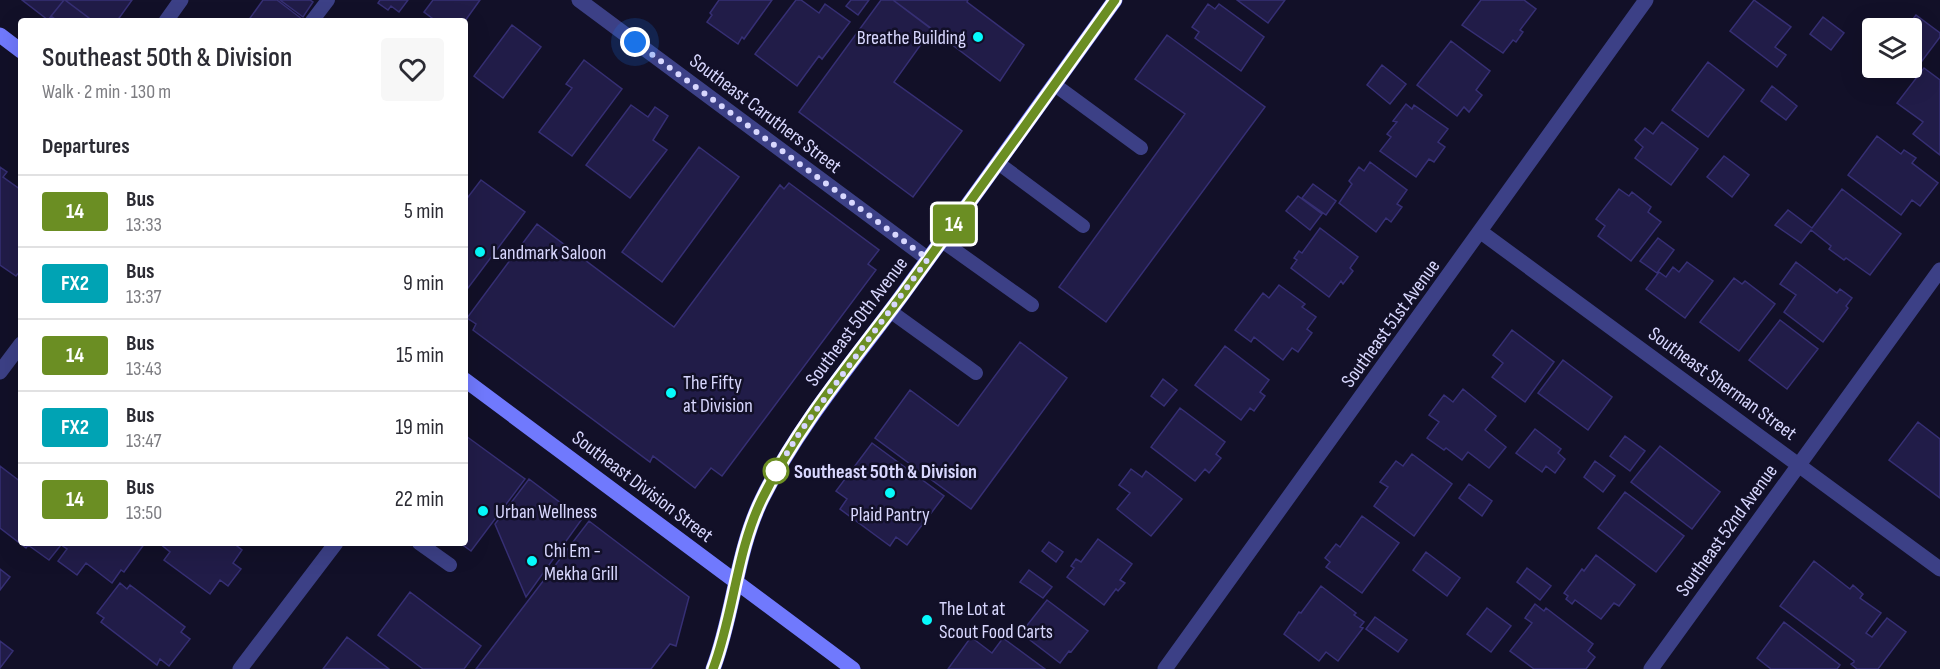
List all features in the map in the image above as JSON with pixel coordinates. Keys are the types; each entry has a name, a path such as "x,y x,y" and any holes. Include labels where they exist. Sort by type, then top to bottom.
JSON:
{"main road":[{"name":"Southeast 50th Avenue","path":"713,669 720,651 736,582 760,502 777,470 800,432 942,241 1115,0"},
{"path":"0,35 18,49"},
{"name":"Southeast Division Street","path":"468,382 854,669"}],"street":[{"path":"168,18 181,0"},
{"name":"Southeast Caruthers Street","path":"579,0 928,259"},
{"name":"Southeast 51st Avenue","path":"1165,669 1646,0"},
{"name":"Southeast Sherman Street","path":"1481,232 1940,569"},
{"name":"Southeast 52nd Avenue","path":"1651,669 1940,270"},
{"path":"0,372 18,348"},
{"path":"240,669 334,546"}],"lane":[{"path":"314,18 328,0"},
{"path":"1054,85 1141,148"},
{"path":"998,163 1083,226"},
{"path":"942,241 1032,305"},
{"path":"890,311 976,373"},
{"path":"423,546 450,565"}],"building":[{"path":"22,0 64,0 50,18 45,18"},
{"path":"65,0 89,18 54,18 51,16"},
{"path":"65,0 132,0 119,18 89,18"},
{"path":"263,0 277,0 301,18 250,18"},
{"path":"280,0 310,0 313,2 303,17"},
{"path":"380,0 408,0 399,12 391,6 388,10 378,3"},
{"path":"433,0 480,0 467,18 432,18 424,12"},
{"path":"719,0 772,0 738,44 707,22"},
{"path":"796,0 801,0 819,13 825,4 850,22 822,59 819,56 797,86 755,54"},
{"path":"851,0 869,0 858,15 846,6"},
{"path":"881,0 893,0 932,29 894,82 962,131 913,197 799,112"},
{"name":"Breathe Building","path":"893,0 968,0 967,2 1024,45 1000,81"},
{"path":"1237,0 1285,0 1268,23"},
{"path":"1481,0 1524,0 1536,9 1520,30 1523,32 1516,42 1513,40 1503,53 1462,25"},
{"path":"1754,0 1791,27 1775,47 1786,55 1777,67 1730,31"},
{"path":"1208,4 1215,9 1219,4 1264,37 1241,71 1195,38 1199,32 1192,27"},
{"path":"1823,17 1844,33 1831,50 1810,34"},
{"path":"1922,20 1940,33 1940,37 1922,61"},
{"path":"512,25 541,47 503,98 474,76"},
{"path":"1167,35 1265,107 1106,322 1059,287 1185,114 1135,79"},
{"path":"1451,41 1490,71 1476,90 1482,95 1469,112 1464,107 1457,116 1417,85"},
{"path":"584,60 622,89 572,156 539,132 572,88 566,84"},
{"path":"1708,62 1744,90 1708,137 1672,110"},
{"path":"1382,65 1406,84 1390,104 1367,85"},
{"path":"1924,68 1940,80 1940,155 1913,134 1923,122 1897,103 1916,78 1922,78"},
{"path":"1772,86 1797,106 1786,120 1761,101"},
{"path":"1406,104 1412,109 1414,105 1448,129 1438,142 1445,147 1434,162 1429,159 1416,177 1380,151 1391,137 1387,134 1397,122 1393,121"},
{"path":"631,105 648,117 655,107 668,116 653,140 667,150 630,198 586,165"},
{"path":"1662,122 1698,149 1671,185 1635,158 1643,147 1635,140 1645,128 1653,134"},
{"path":"1877,136 1901,154 1904,150 1916,158 1912,163 1938,183 1920,206 1912,200 1901,215 1848,175"},
{"path":"699,147 739,177 662,282 622,252"},
{"path":"1724,156 1749,175 1732,197 1707,177"},
{"path":"1370,162 1407,190 1397,204 1402,207 1391,222 1386,218 1376,232 1339,203 1352,184 1349,181 1359,167 1364,171"},
{"path":"0,167 7,172 3,177 18,188 18,274 16,276 0,265"},
{"name":"Landmark Saloon","path":"481,180 525,212 468,288 468,197"},
{"name":"The Fifty at Division","path":"789,183 879,250 868,264 876,270 722,476 711,468 695,488 653,456 650,462 473,330 476,324 468,319 537,224 674,327 780,185 784,189"},
{"path":"1313,184 1336,201 1326,215 1302,198"},
{"path":"1619,189 1629,196 1632,192 1651,207 1648,212 1661,222 1631,261 1598,236 1605,226 1596,219"},
{"path":"1842,189 1901,234 1870,275 1829,249 1831,246 1811,230 1801,243 1775,225 1788,210 1812,228"},
{"path":"1298,196 1322,214 1310,230 1286,211"},
{"path":"1320,228 1358,257 1350,268 1353,271 1343,284 1341,281 1329,297 1291,268 1297,260 1294,258 1299,251 1302,253"},
{"path":"1658,238 1674,250 1657,273 1640,261"},
{"path":"1687,262 1713,281 1685,318 1646,289 1659,272 1666,277 1673,267 1679,272"},
{"path":"1796,262 1837,293 1840,289 1852,298 1846,306 1848,308 1823,342 1784,312 1796,295 1780,284"},
{"path":"1734,278 1742,284 1745,281 1775,304 1739,351 1700,322"},
{"path":"1279,285 1305,304 1302,307 1316,317 1307,329 1312,333 1298,352 1292,348 1283,360 1254,337 1251,342 1235,330 1263,293 1269,298"},
{"path":"1780,320 1818,349 1787,389 1749,360"},
{"path":"1512,330 1554,362 1525,402 1492,377 1503,363 1493,355"},
{"path":"1020,342 1067,378 971,509 875,438 910,390 958,426"},
{"path":"1225,346 1269,380 1260,392 1265,396 1254,411 1250,408 1241,420 1195,385"},
{"path":"1563,360 1612,397 1588,430 1538,393"},
{"path":"1163,379 1177,390 1164,406 1151,396"},
{"path":"1463,389 1496,416 1485,430 1506,447 1489,468 1468,452 1462,460 1427,438 1439,422 1429,415 1444,395 1453,402"},
{"path":"1180,408 1225,442 1216,454 1221,458 1209,473 1205,469 1195,481 1151,447"},
{"path":"1918,422 1940,439 1940,498 1889,460"},
{"path":"1535,429 1561,449 1558,453 1565,459 1555,473 1546,466 1542,472 1516,453"},
{"path":"1625,436 1645,451 1630,471 1610,456"},
{"name":"Urban Wellness","path":"468,437 525,479 471,551 464,546 468,546"},
{"name":"Plaid Pantry","path":"872,443 944,496 907,545 896,537 890,546 840,509 847,499 836,491"},
{"path":"1660,446 1720,492 1692,529 1631,482"},
{"path":"1412,454 1452,484 1414,536 1374,506 1388,487 1380,482 1396,461 1403,466"},
{"path":"1595,461 1615,476 1603,492 1584,477"},
{"path":"0,466 18,480 18,542 0,528"},
{"path":"1131,469 1142,477 1146,471 1182,499 1151,536 1117,509 1130,493 1119,485"},
{"name":"Chi Em - Mekha Grill","path":"529,479 582,519 526,597 495,524"},
{"path":"1469,484 1492,501 1482,516 1459,498"},
{"path":"1625,492 1684,536 1656,572 1598,528"},
{"path":"1362,516 1399,543 1362,593 1326,567 1330,562 1325,558 1336,544 1340,547"},
{"path":"589,521 689,597 676,646 670,644 651,669 476,669"},
{"path":"1098,539 1132,564 1120,580 1125,583 1118,591 1116,589 1104,605 1067,577 1074,568 1071,566 1076,559 1081,562"},
{"path":"1049,542 1063,552 1056,562 1042,551"},
{"path":"29,546 60,546 49,560"},
{"path":"62,546 143,546 124,572 121,570 112,583 86,563 77,575 58,561 67,549"},
{"path":"163,546 237,546 242,550 233,563 241,569 228,586 220,580 210,594 164,560 170,552"},
{"path":"1426,552 1460,578 1447,596 1413,570"},
{"path":"1596,555 1635,585 1619,606 1614,603 1601,619 1575,600 1572,604 1566,599 1568,596 1564,593"},
{"path":"1814,561 1850,589 1853,585 1863,594 1860,598 1881,613 1866,633 1872,637 1887,618 1906,632 1878,669 1857,669 1851,664 1854,661 1780,606"},
{"path":"1527,568 1551,586 1540,600 1517,582"},
{"path":"0,569 10,577 0,590"},
{"path":"1029,570 1052,587 1043,598 1020,582"},
{"path":"120,583 127,589 130,585 185,627 181,632 190,639 169,666 160,659 157,665 101,622 104,618 97,613"},
{"path":"1321,586 1364,622 1360,627 1363,628 1338,661 1326,652 1319,661 1284,634"},
{"path":"410,592 481,646 464,669 423,669 378,635"},
{"path":"1047,600 1088,631 1060,663 1021,633"},
{"path":"1535,604 1544,611 1546,608 1593,644 1588,651 1595,657 1586,669 1534,669 1510,651 1532,623 1525,618"},
{"path":"1487,608 1511,626 1491,652 1467,634"},
{"path":"1375,617 1407,640 1398,652 1366,629"},
{"path":"1784,622 1840,665 1837,669 1771,669 1757,658"},
{"path":"347,637 389,669 323,669"},
{"path":"971,637 992,653 1003,638 1045,669 948,669"},
{"path":"0,641 13,651 0,668"}],"bus line":[{"name":"14","path":"713,669 720,651 747,541 760,502 777,470 800,432 942,241 1115,0"}],"place":[{"name":"Breathe Building","path":"978,37"},
{"name":"Landmark Saloon","path":"480,252"},
{"name":"The Fifty at Division","path":"671,393"},
{"name":"Southeast 50th & Division","path":"776,471"},
{"name":"Plaid Pantry","path":"890,493"},
{"name":"Urban Wellness","path":"483,511"},
{"name":"Chi Em - Mekha Grill","path":"532,561"},
{"name":"The Lot at Scout Food Carts","path":"927,620"}],"route":[{"path":"635,42 928,259 800,432 776,471"}]}
